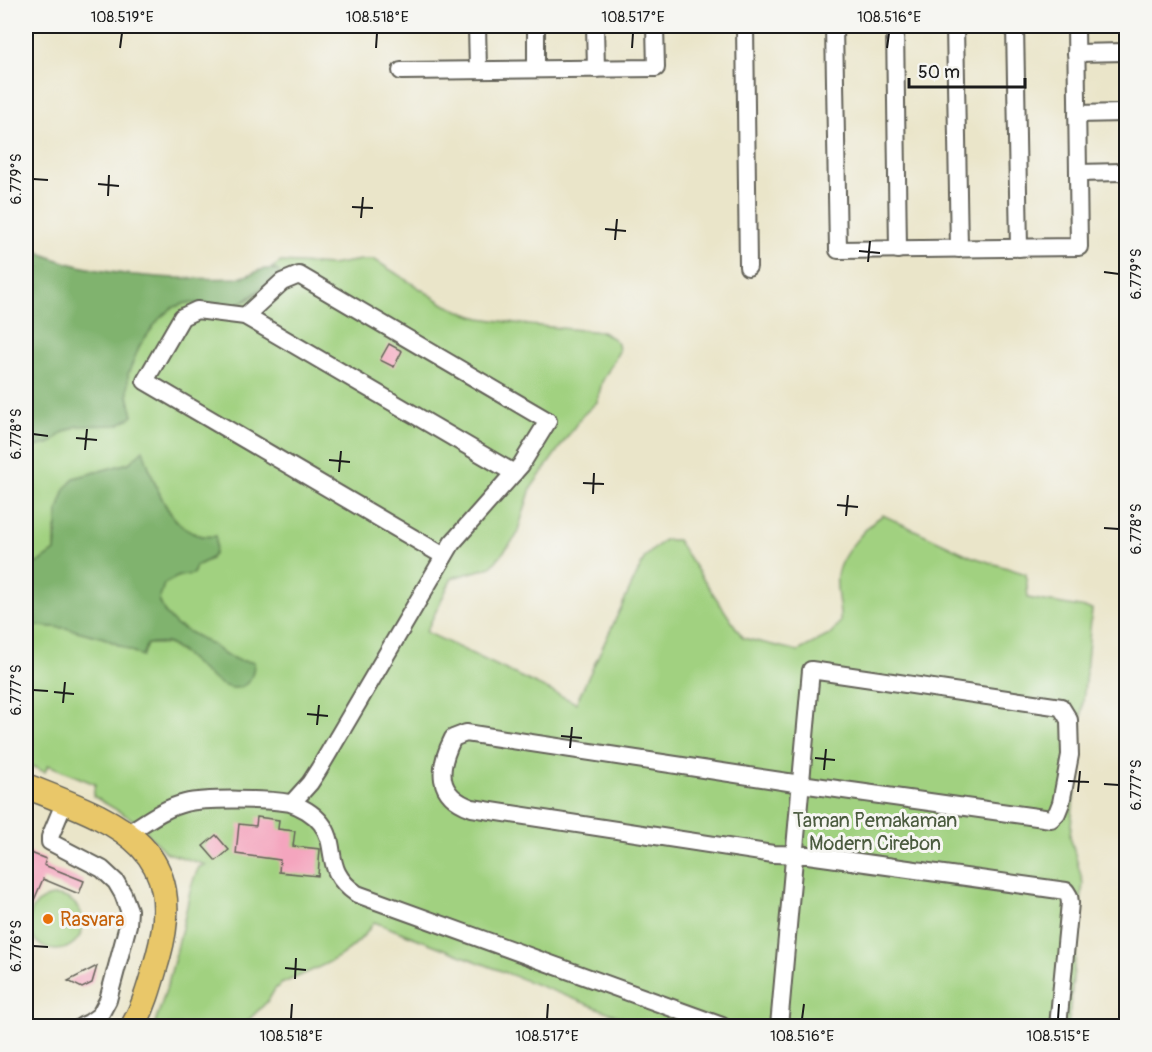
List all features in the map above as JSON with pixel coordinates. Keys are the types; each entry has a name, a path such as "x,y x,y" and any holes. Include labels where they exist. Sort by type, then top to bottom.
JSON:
{"highway":[{"path":"26,786 91,813 128,833 151,858 164,886 166,906 158,955 143,1006 133,1026"}],"street":[{"path":"477,26 478,70"},
{"path":"536,26 536,69"},
{"path":"595,26 596,69"},
{"path":"401,71 656,68 656,26"},
{"path":"745,26 748,267"},
{"path":"834,26 838,250 1079,247 1076,26"},
{"path":"895,26 898,250"},
{"path":"955,26 959,249"},
{"path":"1015,26 1019,248"},
{"path":"1076,53 1126,52"},
{"path":"1077,114 1123,113"},
{"path":"1078,173 1122,172"},
{"path":"245,316 282,282 299,275 546,419 547,424 514,473 452,543 319,769 292,804"},
{"path":"444,556 145,381 182,317 197,310 245,316 514,473"},
{"path":"779,1026 794,855 801,784 811,670 1061,707 1069,720 1070,755 1061,803 1058,813 1051,819 801,784 466,733 453,738 442,766 444,785 450,796 458,803 472,808 773,854 794,855 808,855 1066,891 1070,903 1058,1026"},
{"path":"64,801 50,842 102,869 116,882 129,910 128,925 108,1000 100,1015 82,1026"},
{"path":"128,833 170,808 186,803 239,801 292,804 311,813 322,824 338,876 345,886 357,894 722,1026"}],"green space":[{"path":"26,245 47,256 71,264 127,274 157,277 236,278 272,269 280,274 236,305 186,303 172,308 159,319 140,345 128,374 128,396 133,416 118,425 77,426 62,433 51,443 26,449"},
{"name":"Taman Pemakaman Modern Cirebon","path":"375,260 446,305 467,314 529,325 602,332 618,344 619,351 602,382 597,402 582,416 531,488 516,537 491,567 452,578 426,632 576,703 645,557 664,540 677,540 743,638 798,651 831,634 840,622 837,593 839,567 855,542 883,515 970,556 1026,574 1028,598 1092,609 1070,836 1083,883 1068,1026 628,1026 626,1019 374,922 365,935 344,953 320,967 281,984 268,1001 242,1026 154,1026 173,963 193,882 199,867 206,865 165,852 137,822 93,796 95,784 48,765 45,772 26,764 26,625 66,628 104,638 142,656 147,644 168,644 192,660 210,677 254,662 240,661 225,655 211,644 176,625 165,613 159,600 164,583 179,576 193,574 196,566 211,559 216,536 201,536 188,530 176,520 159,493 143,451 129,463 74,478 55,531 55,551 38,563 26,563 26,449 51,443 62,433 77,426 133,416 128,398 127,380 133,358 147,333 165,312 175,306 185,303 224,306 242,303 278,277 278,271 272,268 281,262 331,265"},
{"path":"143,450 159,493 176,520 187,530 200,536 216,536 213,556 196,566 193,574 179,576 164,584 159,600 165,613 176,625 211,644 225,655 240,661 254,662 253,674 246,684 236,688 216,681 175,647 166,643 147,644 142,656 104,638 66,628 26,625 26,563 38,563 55,551 58,510 65,489 74,478 129,463"},
{"path":"51,896 61,896 75,904 81,913 83,923 81,933 75,942 61,950 51,950 34,938 29,928 29,918 41,901"}],"building":[{"path":"389,344 402,351 394,367 380,360"},
{"path":"257,817 279,820 278,829 295,831 293,846 320,849 318,876 279,872 280,860 236,854 239,824 256,826"},
{"path":"216,835 229,850 216,861 203,846"},
{"path":"26,851 46,859 44,865 84,881 79,894 43,879 26,919"},
{"path":"97,966 92,983 82,988 68,981"}],"place":[{"name":"Rasvara","path":"48,919"}]}
